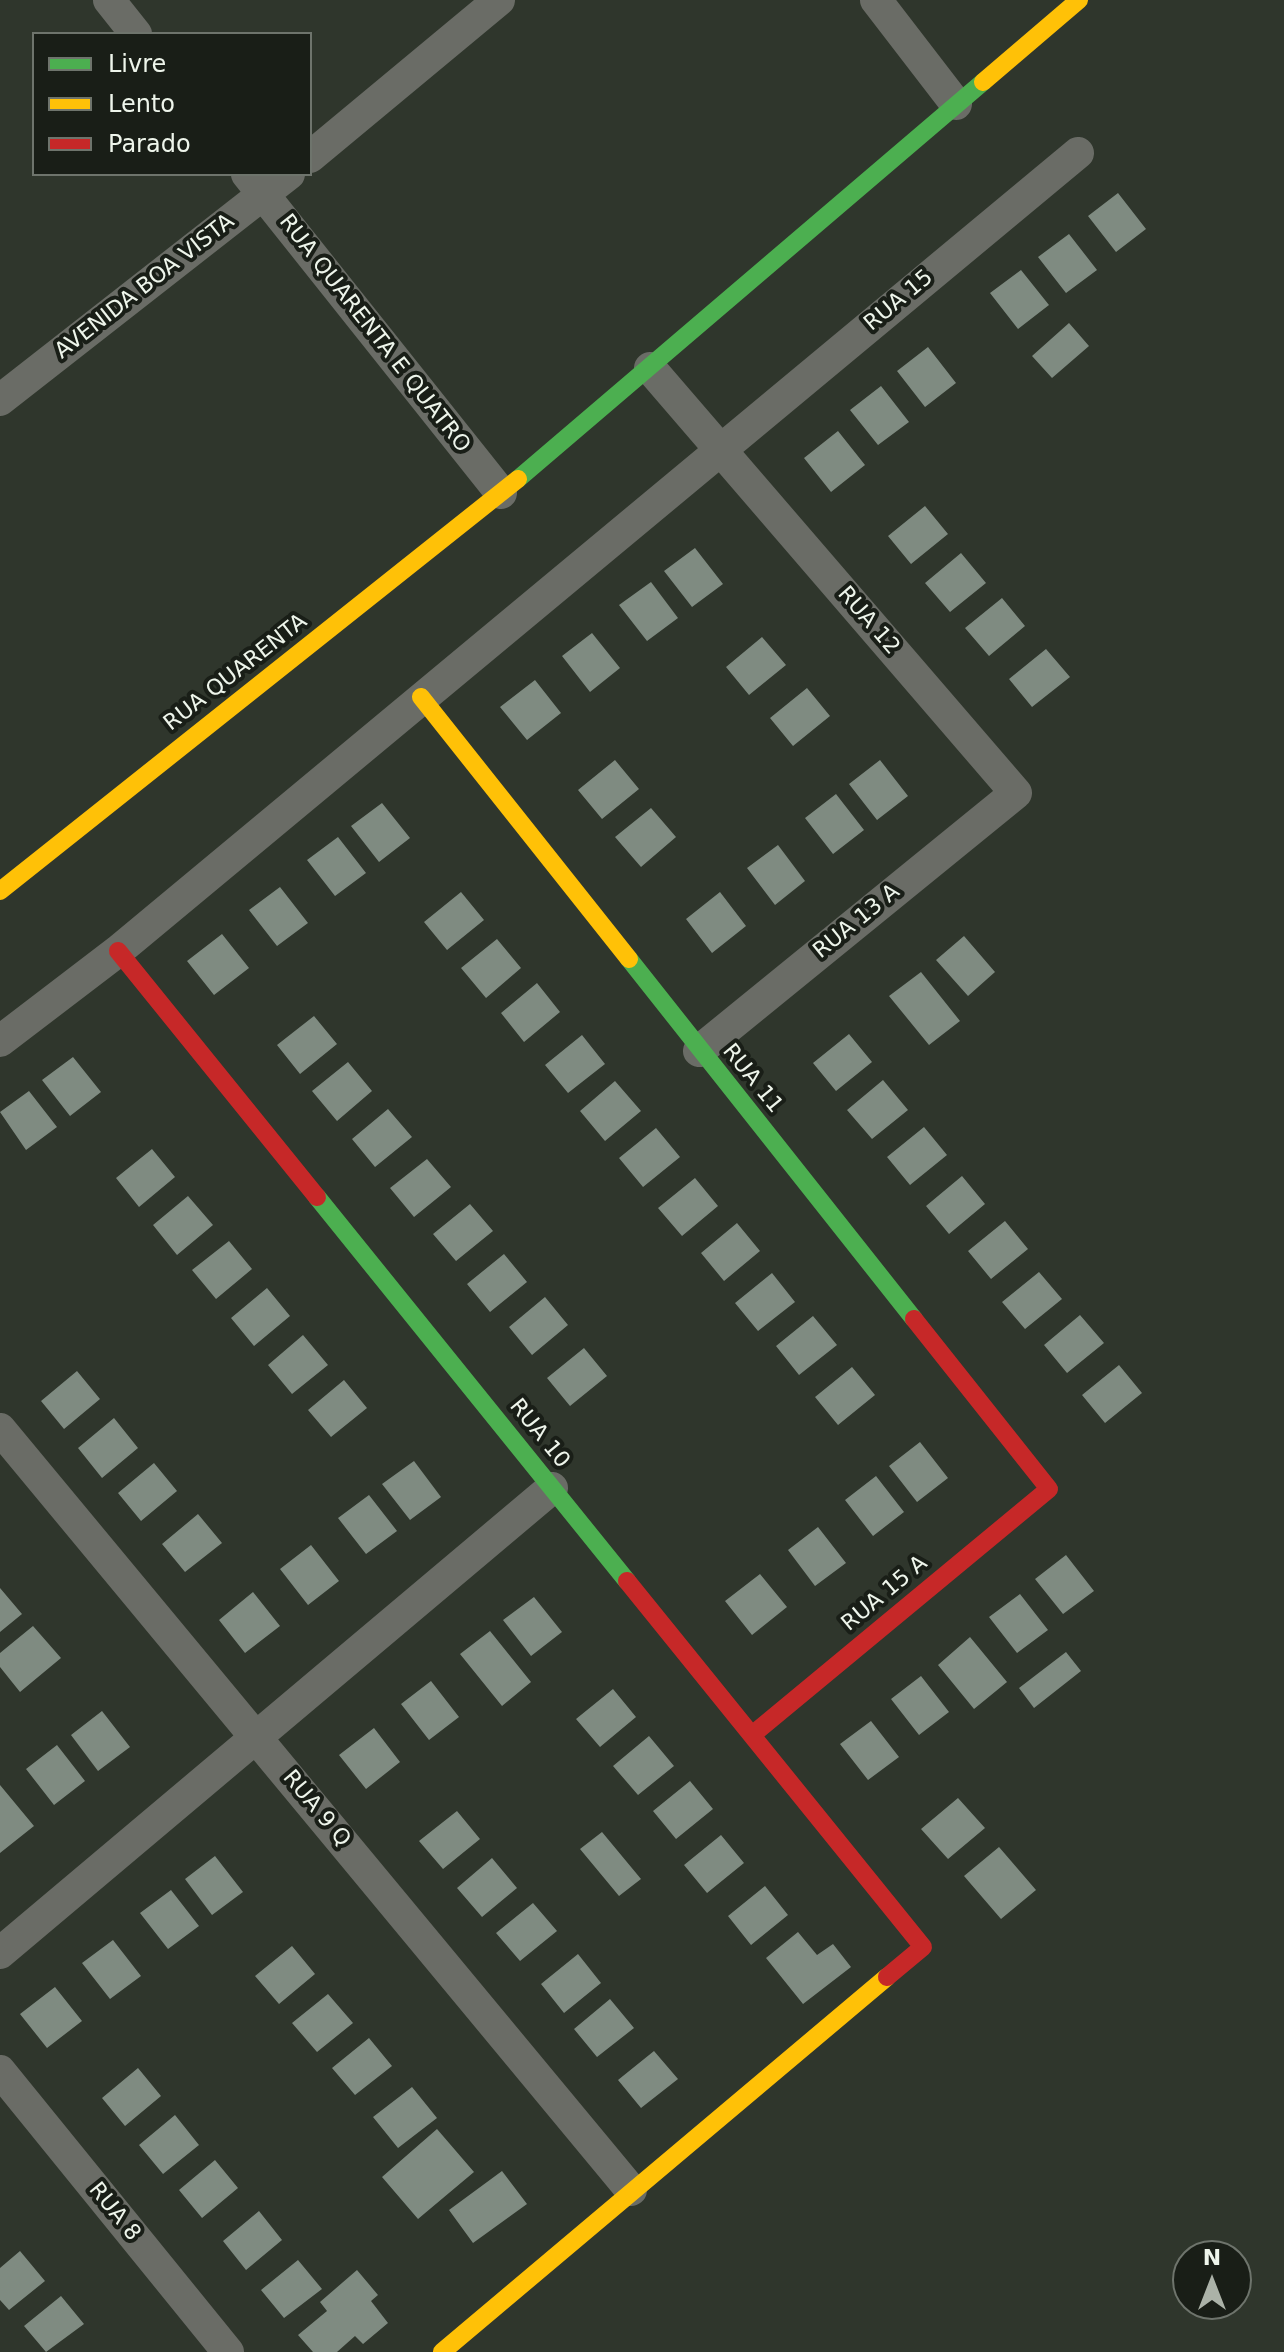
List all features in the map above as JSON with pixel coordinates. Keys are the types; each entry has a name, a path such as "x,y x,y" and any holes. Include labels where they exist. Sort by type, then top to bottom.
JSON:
{"street":[{"path":"109,0 134,32"},
{"path":"312,155 499,0"},
{"path":"876,0 956,104"},
{"name":"RUA QUARENTA","path":"0,891 501,493 1079,0"},
{"name":"RUA 15","path":"0,1041 118,951 1078,153"},
{"name":"AVENIDA BOA VISTA","path":"1,398 256,184 282,176"},
{"name":"RUA QUARENTA E QUATRO","path":"256,184 501,493"},
{"name":"RUA 12","path":"650,368 1016,793"},
{"name":"RUA 11","path":"421,697 1049,1489"},
{"name":"RUA 13 A","path":"699,1051 1016,793"},
{"name":"RUA 10","path":"118,951 923,1947 631,2190"},
{"name":"RUA 9 Q","path":"0,1429 631,2190"},
{"path":"0,1953 552,1488"},
{"name":"RUA 15 A","path":"752,1735 1049,1489"},
{"name":"RUA 8","path":"0,2071 228,2352"},
{"path":"442,2352 631,2190"}],"building":[{"path":"1118,193 1146,229 1116,252 1088,216"},
{"path":"1069,234 1097,270 1066,293 1038,257"},
{"path":"1021,270 1049,305 1018,329 990,293"},
{"path":"1069,323 1089,346 1052,378 1032,356"},
{"path":"928,347 956,383 925,407 897,371"},
{"path":"881,386 909,422 878,445 850,410"},
{"path":"838,431 865,465 831,492 804,458"},
{"path":"925,506 948,534 911,564 888,536"},
{"path":"695,548 723,584 692,607 664,571"},
{"path":"961,553 986,583 950,612 925,583"},
{"path":"651,582 678,618 647,641 619,605"},
{"path":"1002,598 1025,626 989,656 965,628"},
{"path":"592,633 620,668 590,692 562,656"},
{"path":"762,637 786,665 749,695 726,667"},
{"path":"1046,649 1070,677 1032,707 1009,679"},
{"path":"535,680 561,713 527,740 500,707"},
{"path":"807,688 830,716 793,746 770,718"},
{"path":"615,760 639,789 602,819 578,790"},
{"path":"880,760 908,796 877,820 849,784"},
{"path":"836,794 864,830 833,854 805,818"},
{"path":"382,803 410,838 379,862 351,826"},
{"path":"651,808 676,837 641,867 615,837"},
{"path":"338,837 366,873 335,896 307,860"},
{"path":"778,845 805,881 775,905 747,868"},
{"path":"280,887 308,923 277,946 249,910"},
{"path":"461,892 484,920 447,950 424,922"},
{"path":"720,892 746,926 712,953 686,919"},
{"path":"222,934 249,968 214,995 187,961"},
{"path":"964,936 995,972 968,996 936,960"},
{"path":"497,939 521,968 486,998 461,968"},
{"path":"921,972 960,1021 929,1045 889,996"},
{"path":"537,983 560,1012 524,1042 501,1013"},
{"path":"314,1016 337,1044 300,1074 277,1045"},
{"path":"849,1034 872,1062 836,1091 813,1063"},
{"path":"582,1035 605,1064 568,1093 545,1065"},
{"path":"73,1057 101,1092 70,1116 42,1080"},
{"path":"348,1062 372,1091 337,1121 312,1091"},
{"path":"883,1080 908,1110 872,1139 847,1110"},
{"path":"615,1081 641,1111 605,1141 580,1111"},
{"path":"29,1091 57,1127 26,1150 0,1112"},
{"path":"388,1109 412,1137 375,1167 352,1139"},
{"path":"924,1127 947,1155 910,1185 887,1157"},
{"path":"656,1128 680,1157 643,1187 619,1158"},
{"path":"152,1149 175,1177 139,1207 116,1178"},
{"path":"427,1159 451,1187 414,1217 390,1188"},
{"path":"962,1176 985,1204 949,1234 926,1206"},
{"path":"695,1178 718,1206 682,1236 658,1208"},
{"path":"188,1196 213,1225 177,1255 153,1225"},
{"path":"470,1204 493,1231 456,1261 433,1234"},
{"path":"1005,1221 1028,1249 991,1279 968,1251"},
{"path":"737,1223 760,1251 724,1281 701,1253"},
{"path":"229,1241 252,1269 216,1299 192,1270"},
{"path":"504,1254 527,1282 490,1312 467,1284"},
{"path":"1039,1272 1062,1299 1025,1329 1002,1302"},
{"path":"772,1273 795,1302 758,1331 735,1303"},
{"path":"267,1288 290,1316 254,1346 231,1318"},
{"path":"545,1297 568,1325 532,1355 509,1327"},
{"path":"1080,1315 1104,1343 1067,1373 1044,1345"},
{"path":"813,1316 837,1345 799,1375 776,1346"},
{"path":"303,1335 328,1365 292,1394 268,1365"},
{"path":"584,1348 607,1376 570,1406 547,1378"},
{"path":"1119,1365 1142,1393 1105,1423 1082,1395"},
{"path":"852,1367 875,1395 838,1425 815,1397"},
{"path":"77,1371 100,1399 64,1429 41,1401"},
{"path":"344,1380 367,1408 331,1437 308,1410"},
{"path":"114,1418 138,1448 102,1478 78,1448"},
{"path":"920,1442 948,1478 917,1502 889,1466"},
{"path":"414,1461 441,1497 410,1520 382,1484"},
{"path":"154,1463 177,1491 141,1521 118,1493"},
{"path":"876,1476 904,1512 873,1536 845,1500"},
{"path":"369,1495 397,1531 366,1554 338,1518"},
{"path":"198,1514 222,1543 185,1572 162,1544"},
{"path":"818,1527 846,1563 815,1586 788,1550"},
{"path":"311,1545 339,1581 308,1605 280,1569"},
{"path":"1066,1555 1094,1591 1063,1614 1035,1579"},
{"path":"760,1574 787,1607 752,1635 725,1601"},
{"path":"0,1588 22,1614 0,1632"},
{"path":"253,1592 280,1626 245,1653 219,1620"},
{"path":"1020,1594 1048,1630 1017,1653 989,1617"},
{"path":"534,1597 562,1632 531,1656 503,1620"},
{"path":"33,1626 61,1658 20,1692 0,1667 0,1653"},
{"path":"490,1631 531,1682 502,1706 460,1654"},
{"path":"970,1637 1007,1682 974,1709 938,1665"},
{"path":"1066,1652 1081,1671 1034,1708 1019,1688"},
{"path":"921,1676 949,1712 919,1735 891,1699"},
{"path":"431,1681 459,1717 429,1740 401,1704"},
{"path":"613,1689 636,1717 600,1747 576,1719"},
{"path":"102,1711 130,1747 98,1771 71,1735"},
{"path":"871,1721 899,1757 868,1780 840,1744"},
{"path":"374,1728 400,1762 366,1789 339,1755"},
{"path":"649,1736 674,1766 638,1795 613,1766"},
{"path":"57,1745 85,1781 54,1805 26,1769"},
{"path":"690,1781 713,1809 676,1839 653,1811"},
{"path":"0,1785 34,1826 0,1853"},
{"path":"958,1798 985,1828 948,1859 921,1829"},
{"path":"457,1811 480,1839 443,1869 419,1841"},
{"path":"602,1832 641,1879 619,1896 580,1849"},
{"path":"721,1835 744,1863 707,1893 684,1865"},
{"path":"999,1847 1036,1890 1001,1919 964,1876"},
{"path":"215,1856 243,1892 212,1915 185,1879"},
{"path":"492,1858 517,1888 482,1917 457,1888"},
{"path":"765,1886 788,1915 751,1945 728,1916"},
{"path":"171,1890 199,1926 168,1949 140,1913"},
{"path":"533,1903 557,1931 520,1961 496,1933"},
{"path":"798,1932 817,1955 833,1944 851,1967 803,2004 766,1958"},
{"path":"113,1940 141,1976 110,1999 82,1963"},
{"path":"292,1946 315,1974 279,2004 255,1976"},
{"path":"578,1954 601,1983 564,2013 541,1984"},
{"path":"55,1987 82,2021 47,2048 20,2014"},
{"path":"328,1994 353,2023 317,2052 292,2023"},
{"path":"610,1999 634,2028 597,2057 574,2029"},
{"path":"369,2038 392,2066 355,2095 332,2068"},
{"path":"654,2051 678,2079 641,2108 618,2080"},
{"path":"138,2068 161,2096 125,2126 102,2098"},
{"path":"412,2087 437,2118 398,2148 373,2117"},
{"path":"175,2115 199,2145 163,2174 139,2145"},
{"path":"437,2129 474,2172 418,2219 382,2177"},
{"path":"215,2160 238,2188 202,2218 179,2190"},
{"path":"502,2171 527,2204 473,2243 449,2210"},
{"path":"259,2211 282,2240 246,2270 223,2241"},
{"path":"20,2251 45,2281 9,2310 0,2300 0,2268"},
{"path":"298,2260 322,2289 284,2318 261,2290"},
{"path":"357,2270 378,2295 371,2301 388,2323 363,2344 355,2336 337,2352 313,2352 298,2335 327,2311 320,2302"},
{"path":"61,2296 84,2324 46,2352 24,2326"}],"traffic: fast":[{"path":"518,479 983,82"},
{"path":"629,959 914,1319"},
{"path":"317,1197 627,1581"}],"traffic: slow":[{"path":"983,82 1079,0"},
{"path":"0,891 518,479"},
{"path":"421,697 629,959"},
{"path":"442,2352 887,1977"}],"traffic: jam":[{"path":"118,951 317,1197"},
{"path":"752,1735 1049,1489 914,1319"},
{"path":"627,1581 923,1947 887,1977"}]}
